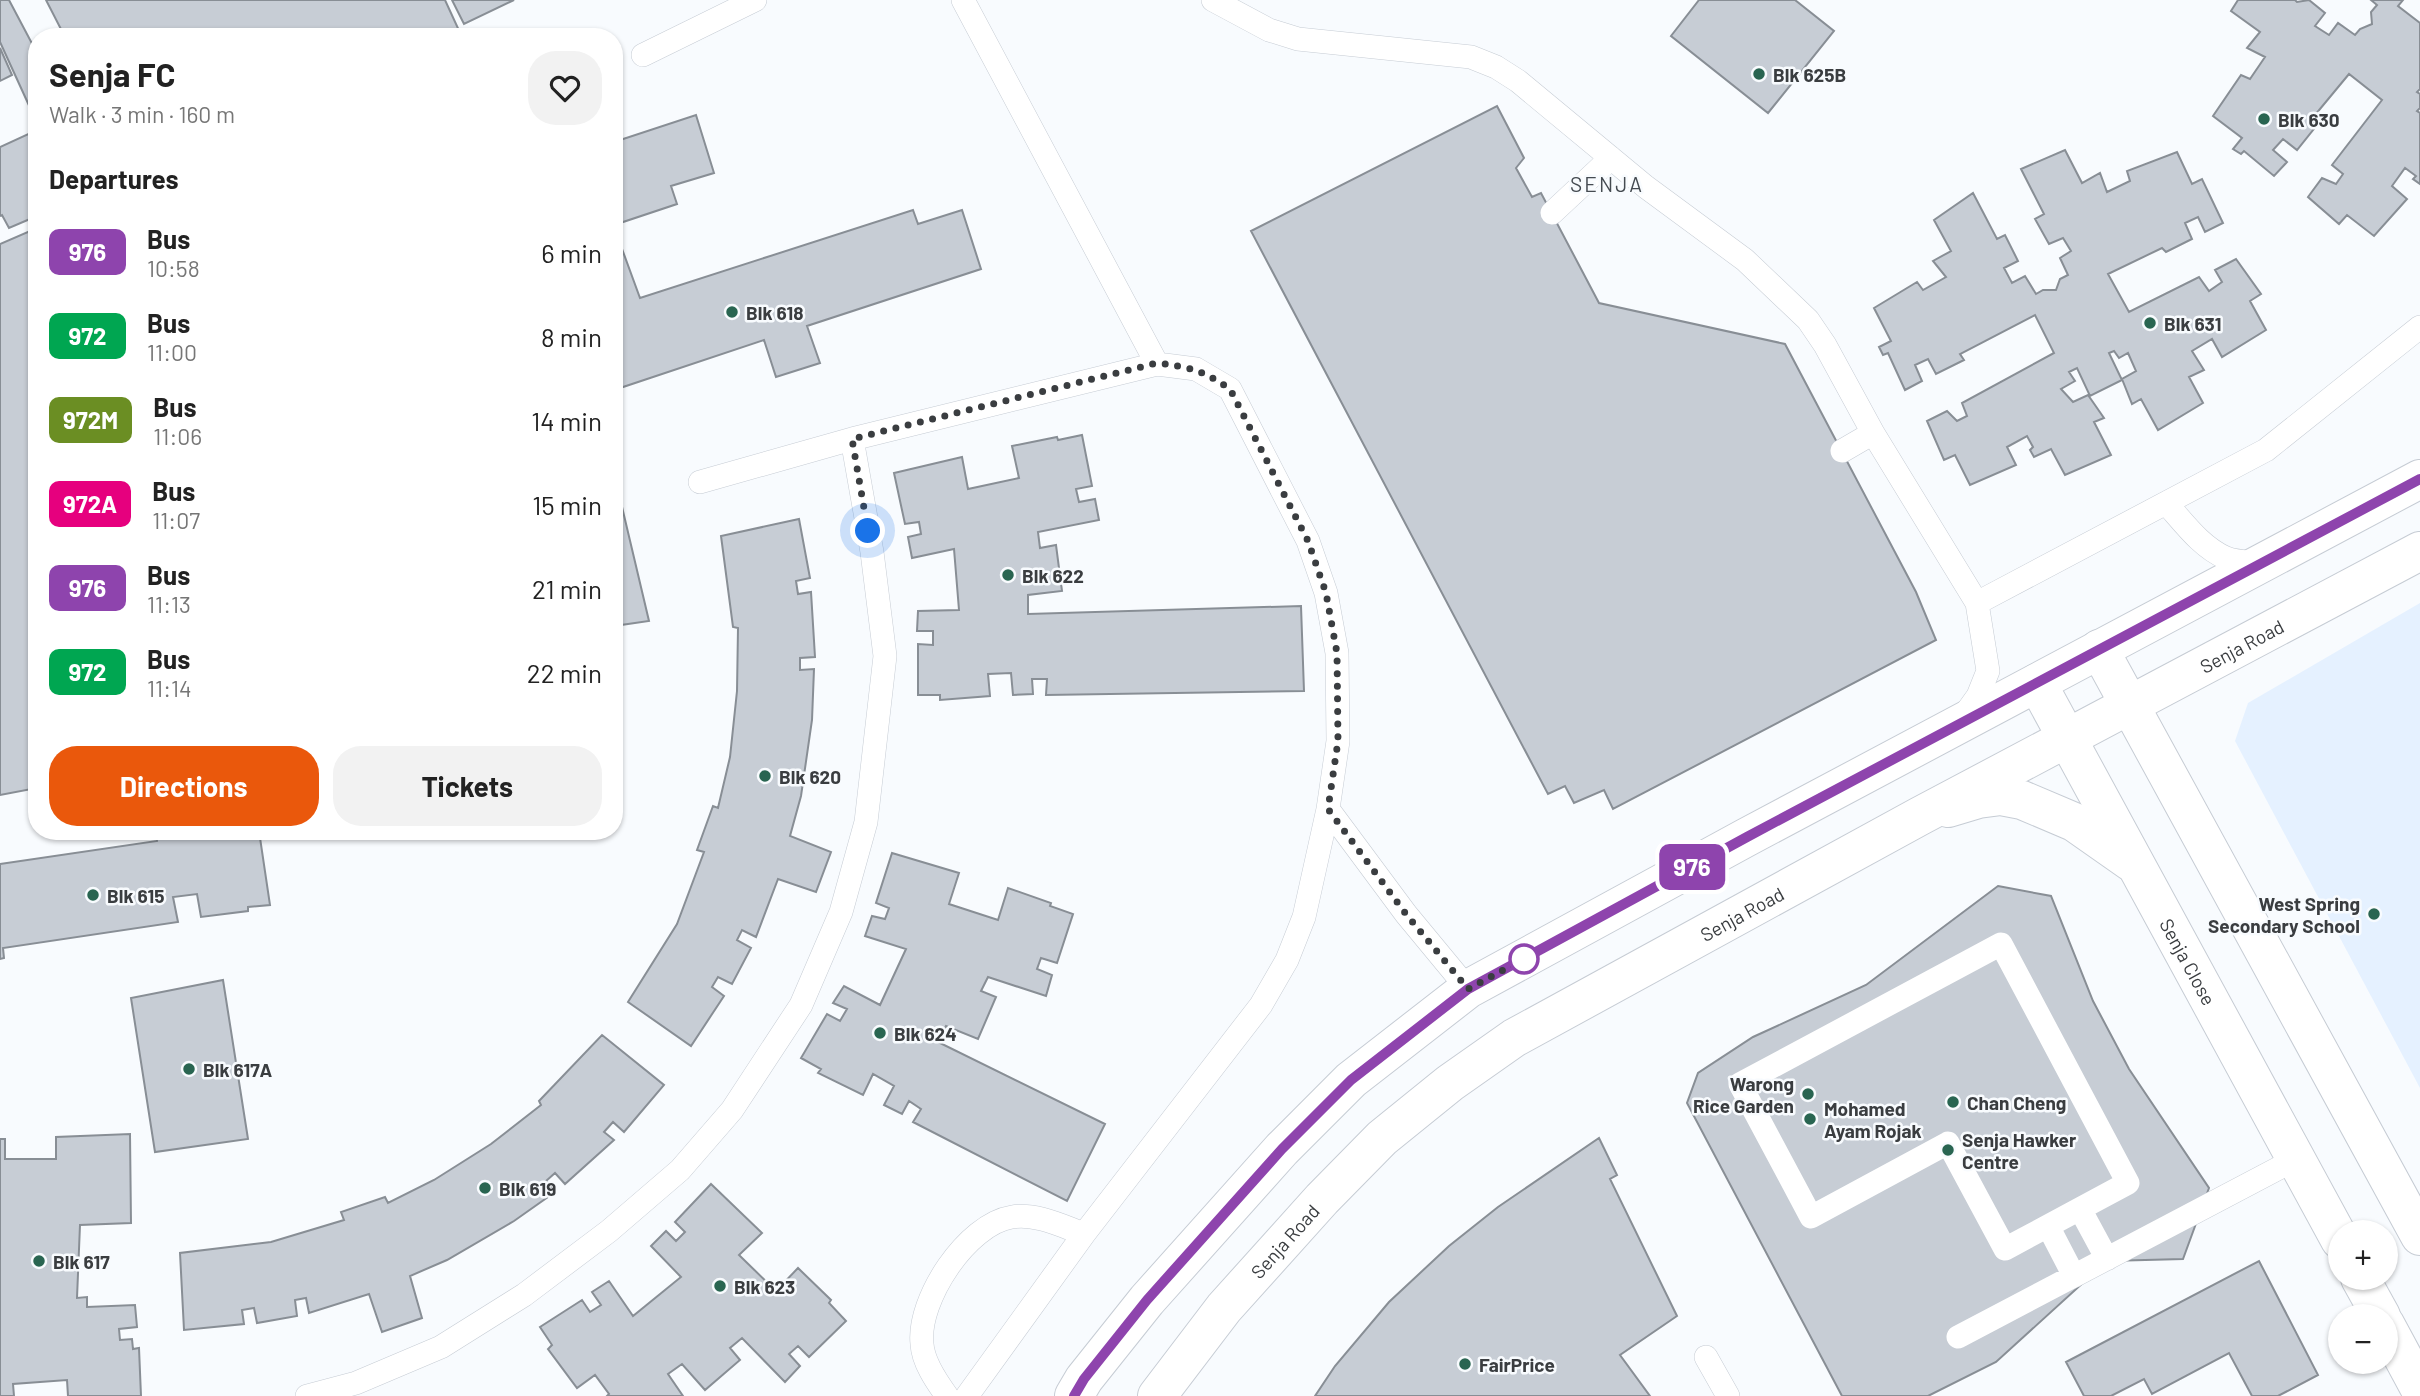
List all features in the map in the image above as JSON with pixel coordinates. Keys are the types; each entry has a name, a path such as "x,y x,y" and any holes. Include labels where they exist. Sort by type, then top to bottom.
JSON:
{"street":[{"path":"1074,1396 1084,1379 1147,1300 1282,1149 1351,1080 1468,989 2420,479"},
{"name":"Senja Road","path":"1157,1396 1224,1308 1322,1199 1382,1138 1450,1083 1514,1038 1920,816 2420,551"},
{"path":"2099,649 2420,1236"},
{"name":"Senja Close","path":"2037,683 2329,1220"},
{"path":"1920,816 1978,799 2001,796 2022,800 2074,822 2138,867"},
{"path":"2398,1348 2420,1389"}],"lane":[{"path":"643,55 755,0"},
{"path":"964,0 1157,363"},
{"path":"1213,0 1269,30 1298,39 1471,57 1496,67 1745,260 1808,320 1825,345 1872,433 1977,604 1988,671 1978,696 1957,726"},
{"path":"1552,213 1611,158"},
{"path":"1977,604 2266,450 2420,327"},
{"path":"700,482 852,439 1157,363 1196,369 1230,389 1308,541 1326,593 1337,653 1338,741 1328,809 1304,917 1280,971 1261,1005 1084,1234 967,1396"},
{"path":"1842,451 1872,433"},
{"path":"307,1396 356,1383 441,1347 524,1295 609,1231 680,1170 732,1110 801,1005 841,912 866,822 885,656 872,552 852,439"},
{"path":"2166,503 2211,549 2228,559 2260,564"},
{"path":"1328,809 1406,914 1468,989"},
{"path":"2001,944 2128,1183 2080,1209 2005,1249 1948,1143 1811,1217 1740,1084 2001,944"},
{"path":"1958,1337 2296,1159"},
{"path":"2080,1209 2107,1259"},
{"path":"947,1396 930,1370 922,1346 922,1322 934,1289 958,1254 980,1231 994,1222 1010,1217 1023,1216 1084,1234"},
{"path":"2048,1226 2074,1276"},
{"path":"1706,1357 1728,1396"}],"shaded area":[{"name":"West Spring Secondary School","path":"2420,603 2420,1088 2235,741 2248,703"}],"building":[{"path":"0,0 9,0 28,36 28,103 0,42"},
{"path":"46,0 445,0 458,28 60,28"},
{"path":"452,0 514,0 464,24"},
{"name":"Blk 625B","path":"1699,0 1795,0 1834,31 1768,113 1671,36"},
{"name":"Blk 630","path":"2238,0 2309,0 2325,13 2315,26 2329,35 2338,23 2355,35 2360,29 2372,24 2371,12 2377,5 2371,0 2403,0 2398,6 2420,23 2420,89 2417,92 2420,94 2420,108 2417,111 2420,113 2420,184 2413,179 2416,176 2405,168 2392,186 2407,199 2374,236 2347,215 2339,224 2308,197 2322,178 2336,184 2343,174 2332,165 2382,100 2349,74 2310,121 2317,125 2297,150 2283,139 2273,150 2287,162 2274,176 2244,151 2241,154 2233,149 2242,138 2213,116 2241,75 2250,79 2265,57 2247,48 2260,32 2231,11"},
{"path":"0,48 12,75 0,81"},
{"path":"1497,106 1524,158 1516,168 1532,197 1541,193 1599,303 1785,344 1916,592 1936,640 1613,809 1604,790 1574,803 1565,786 1548,794 1251,231"},
{"path":"696,115 714,173 671,186 677,204 623,222 623,139"},
{"path":"28,134 28,220 9,228 2,215 0,216 0,147"},
{"name":"Blk 631","path":"2065,150 2082,183 2100,173 2107,192 2130,181 2127,171 2177,152 2192,184 2202,179 2223,223 2205,232 2198,217 2185,223 2192,239 2166,252 2162,248 2108,274 2129,312 2199,277 2209,291 2222,282 2215,270 2236,259 2261,294 2250,301 2266,330 2222,357 2212,339 2192,351 2204,370 2189,377 2203,403 2158,430 2141,399 2132,404 2122,379 2136,371 2128,353 2119,358 2114,351 2109,353 2122,380 2090,396 2077,368 2069,372 2075,381 2061,389 2073,402 2088,395 2104,418 2094,422 2111,455 2065,475 2051,449 2034,457 2030,450 2033,447 2027,436 2007,447 2016,465 1970,485 1955,455 1944,460 1927,421 1947,411 1957,421 1967,416 1962,403 2054,353 2035,315 1960,354 1964,360 1936,374 1928,359 1915,365 1922,381 1905,390 1888,353 1883,355 1879,347 1891,341 1874,308 1917,282 1923,290 1946,277 1933,261 1951,251 1934,220 1973,193 1997,239 2005,235 2018,261 2004,268 2012,283 2025,276 2036,294 2043,290 2056,290 2060,279 2068,275 2060,258 2071,251 2063,238 2049,244 2035,219 2044,214 2021,169"},
{"name":"Blk 618","path":"913,210 918,224 962,210 981,269 807,326 820,363 776,377 764,340 623,387 623,252 640,298"},
{"path":"28,232 28,790 0,795 0,244"},
{"name":"Blk 622","path":"1082,435 1092,486 1076,489 1079,502 1095,499 1099,520 1038,532 1040,548 1056,545 1062,591 1028,595 1028,614 1301,606 1304,691 1046,695 1047,679 1032,679 1033,694 1013,695 1011,673 988,674 990,696 940,700 940,695 918,695 918,644 933,645 933,631 917,631 918,611 959,610 954,549 912,558 908,537 921,534 919,522 905,524 894,473 962,457 968,489 1019,478 1012,446"},
{"path":"623,511 649,621 623,625"},
{"name":"Blk 620","path":"799,519 810,578 796,581 798,594 811,592 815,657 800,658 800,670 814,669 812,720 801,796 790,836 831,852 816,892 778,879 756,937 742,930 737,940 751,948 732,984 718,977 712,987 724,996 691,1046 628,1002 677,924 704,852 697,850 713,806 718,808 730,757 737,691 738,628 733,627 721,536"},
{"name":"Blk 615","path":"260,840 270,905 248,907 248,911 201,917 197,894 173,897 178,922 3,948 4,958 0,959 0,864 157,841"},
{"name":"Blk 624","path":"892,853 959,873 949,904 998,920 1008,888 1073,914 1057,963 1041,958 1037,969 1052,975 1046,996 988,977 981,991 996,997 978,1039 946,1026 938,1042 1105,1124 1067,1201 913,1122 921,1109 909,1101 902,1114 884,1105 894,1086 873,1074 863,1095 818,1073 821,1069 801,1058 827,1014 840,1021 847,1009 833,1003 844,986 880,1005 906,949 865,936 872,916 885,919 889,908 876,903"},
{"name":"Senja Hawker Centre","path":"1998,886 2051,896 2093,1001 2129,1069 2209,1188 2183,1259 2107,1261 1996,1362 1928,1396 1842,1396 1687,1103 1698,1073 1753,1037 1866,985"},
{"name":"Blk 617A","path":"223,980 248,1139 155,1152 131,998"},
{"name":"Blk 619","path":"602,1035 664,1085 624,1132 613,1122 604,1132 614,1140 565,1184 555,1173 546,1181 555,1192 514,1221 447,1260 410,1276 422,1318 382,1332 369,1294 309,1313 306,1298 295,1300 297,1316 257,1323 254,1308 242,1310 244,1324 184,1330 180,1253 271,1242 344,1220 341,1212 385,1197 388,1203 434,1180 491,1144 541,1105 539,1101"},
{"name":"Blk 617","path":"130,1134 131,1223 80,1225 77,1298 87,1297 87,1307 135,1305 137,1327 119,1329 120,1340 132,1339 133,1349 139,1348 141,1396 68,1396 67,1380 13,1384 14,1396 0,1396 0,1139 5,1139 5,1159 56,1159 56,1137"},
{"path":"1599,1138 1617,1175 1610,1179 1677,1316 1620,1355 1650,1396 1315,1396 1335,1366 1389,1302 1449,1246 1498,1207"},
{"name":"Blk 623","path":"711,1184 762,1233 739,1255 776,1291 798,1268 831,1300 829,1303 846,1321 809,1357 798,1346 789,1354 800,1366 785,1382 742,1338 730,1348 740,1360 705,1390 682,1364 668,1374 683,1396 607,1396 609,1394 595,1375 577,1388 548,1349 552,1345 540,1327 582,1300 590,1312 601,1305 592,1292 609,1281 633,1316 681,1277 651,1246 666,1231 676,1241 685,1232 675,1222"},
{"path":"2259,1261 2318,1375 2278,1396 2252,1396 2229,1353 2152,1394 2144,1379 2111,1396 2084,1396 2066,1362"}],"bus line":[{"name":"976","path":"1074,1396 1084,1379 1147,1300 1282,1149 1351,1080 1468,989 1747,837 2420,479"}],"place":[{"name":"Blk 625B","path":"1759,74"},
{"name":"Blk 630","path":"2264,119"},
{"name":"Blk 618","path":"732,312"},
{"name":"Blk 631","path":"2150,323"},
{"name":"Blk 622","path":"1008,575"},
{"name":"Blk 620","path":"765,776"},
{"name":"Blk 615","path":"93,895"},
{"name":"West Spring Secondary School","path":"2374,914"},
{"name":"Blk 624","path":"880,1033"},
{"name":"Blk 617A","path":"189,1069"},
{"name":"Warong Rice Garden","path":"1808,1094"},
{"name":"Chan Cheng","path":"1953,1102"},
{"name":"Mohamed Ayam Rojak","path":"1810,1119"},
{"name":"Senja Hawker Centre","path":"1948,1150"},
{"name":"Blk 619","path":"485,1188"},
{"name":"Blk 617","path":"39,1261"},
{"name":"Blk 623","path":"720,1286"},
{"name":"FairPrice","path":"1465,1364"}],"district":[{"name":"SENJA","path":"1607,183"}],"route":[{"path":"868,531 852,439 1157,363 1196,369 1212,377 1230,389 1308,541 1326,593 1337,653 1338,741 1328,809 1406,914 1468,989 1524,959"}]}
